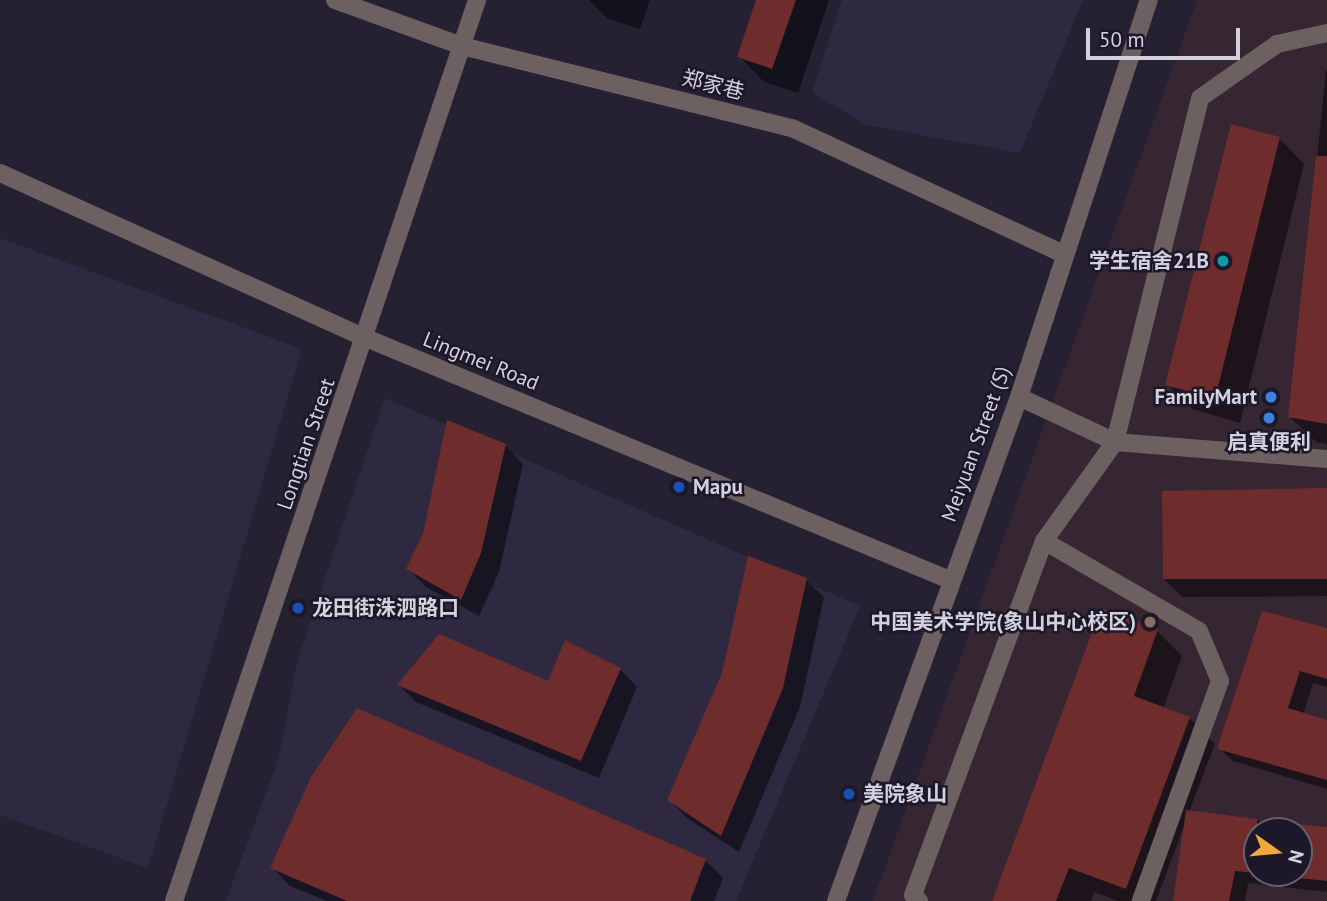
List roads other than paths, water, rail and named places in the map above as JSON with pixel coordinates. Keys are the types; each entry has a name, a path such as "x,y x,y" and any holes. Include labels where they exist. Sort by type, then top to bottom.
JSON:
{"street":[{"name":"郑家巷","path":"335,0 462,46 792,128 1065,255"},
{"name":"Longtian Street","path":"174,901 366,338 477,0"},
{"name":"Meiyuan Street (S)","path":"836,901 950,580 1019,397 1149,0"},
{"path":"919,901 913,895 1044,541 1115,442 1200,98 1278,44 1327,33"},
{"name":"Lingmei Road","path":"0,173 366,338 950,580"},
{"path":"1019,397 1115,442 1327,459"},
{"path":"1044,541 1199,631 1220,681 1141,901"}],"place":[{"name":"学生宿舍21B","path":"1223,261"},
{"name":"FamilyMart","path":"1271,397"},
{"name":"启真便利","path":"1269,418"},
{"name":"Mapu","path":"679,487"},
{"name":"龙田街洙泗路口","path":"298,608"},
{"name":"中国美术学院(象山中心校区)","path":"1150,622"},
{"name":"美院象山","path":"849,794"}]}
